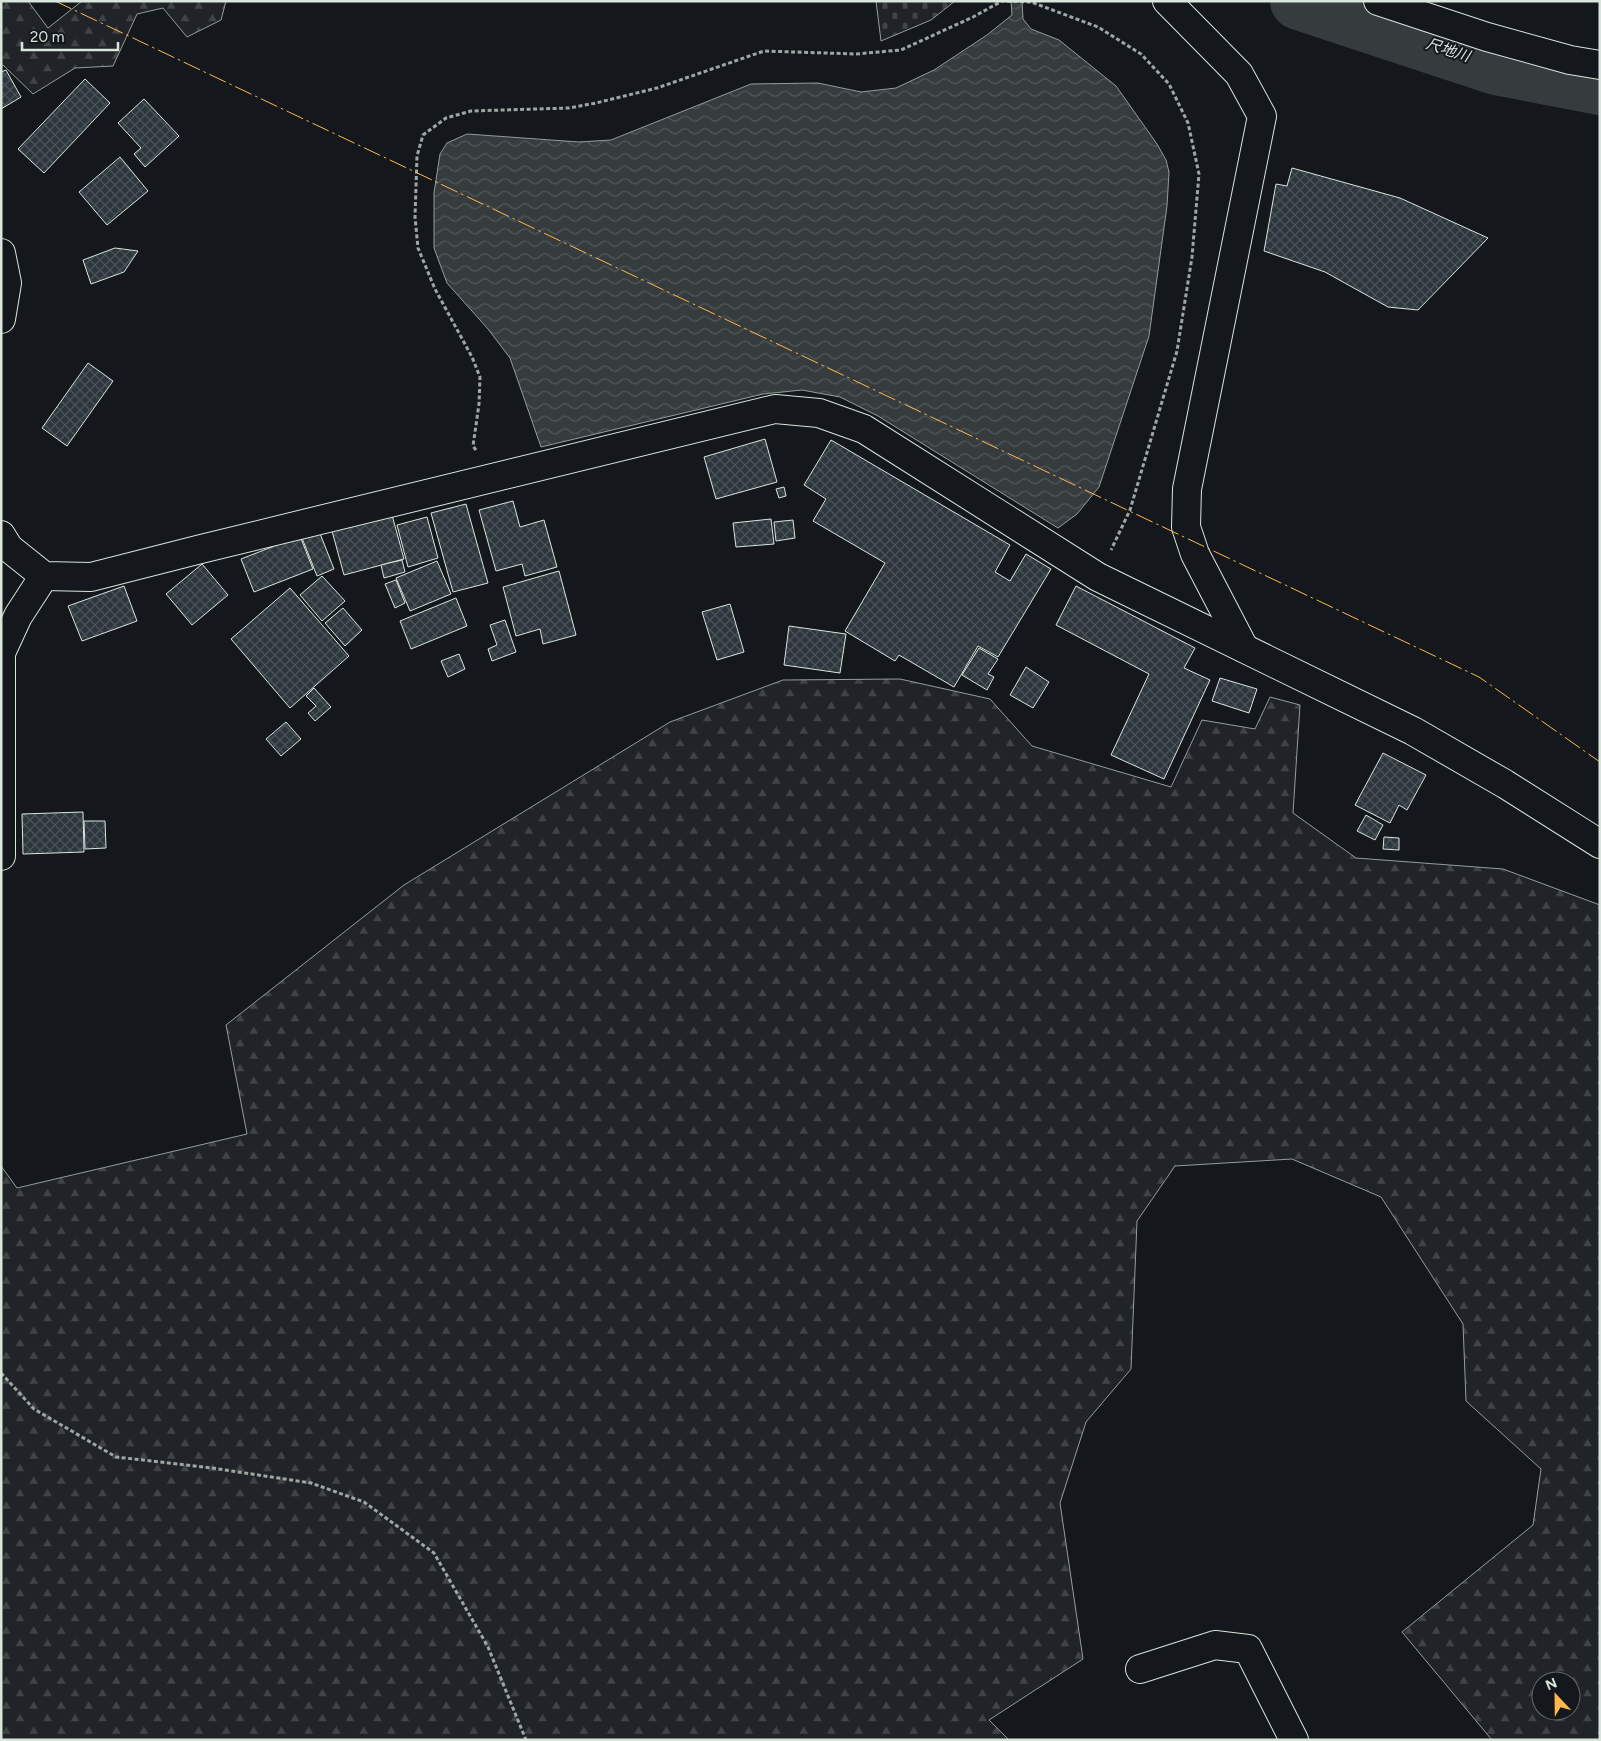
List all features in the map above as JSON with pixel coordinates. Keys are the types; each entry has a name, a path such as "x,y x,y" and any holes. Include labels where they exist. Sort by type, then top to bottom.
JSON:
{"street":[{"path":"1167,1 1240,74 1262,116 1187,489 1186,527 1195,554 1244,648"},
{"path":"1378,1 1487,37 1570,60 1600,65"},
{"path":"1,254 7,283 1,319"},
{"path":"1,535 9,548 44,576 90,577 201,548 776,409 819,413 864,428 1098,576 1413,731 1505,784 1600,844"},
{"path":"1,653 18,616 44,576"},
{"path":"1,658 1,856"},
{"path":"1140,1669 1214,1645 1248,1649 1294,1740"}],"path":[{"path":"494,478 473,446 479,404 480,377 472,358 435,289 418,248 415,217 417,156 423,135 446,118 454,115 471,111 569,108 596,104 657,88 764,51 856,54 901,50 1002,2 1031,2 1098,27 1141,54 1169,84 1188,123 1199,174 1192,256 1177,350 1130,510 1098,576"},
{"path":"1,1373 34,1409 116,1457 212,1468 311,1483 364,1502 434,1553 488,1647 526,1740"}],"green space":[{"path":"1,1 28,1 48,28 82,1 226,1 221,20 187,37 163,8 137,14 113,66 75,68 33,94 1,65"},
{"path":"876,1 955,1 931,20 881,41"},
{"path":"900,679 990,699 1032,746 1171,787 1202,720 1255,729 1270,697 1300,705 1293,813 1356,858 1503,869 1600,905 1600,1740 1492,1740 1402,1632 1533,1525 1541,1469 1466,1401 1463,1324 1381,1197 1292,1159 1175,1166 1137,1221 1131,1369 1086,1422 1060,1503 1083,1659 989,1720 1009,1740 1,1740 1,1166 17,1188 247,1134 226,1025 404,885 670,722 783,680"}],"water":[{"path":"1011,1 1022,1 1023,19 1031,29 1059,40 1116,86 1157,144 1166,160 1169,172 1167,206 1149,336 1099,487 1077,514 1058,528 878,416 840,397 802,390 763,394 541,447 510,358 488,329 447,283 434,248 434,193 440,154 447,143 467,134 579,142 611,140 751,84 818,83 861,92 896,88 934,70 987,35 1012,15"}],"building":[{"path":"6,70 21,97 1,109 1,72"},
{"path":"85,79 110,103 44,173 18,149"},
{"path":"144,99 179,136 145,167 134,154 141,148 118,123"},
{"path":"120,157 148,191 107,225 79,192"},
{"path":"1292,168 1400,198 1488,238 1418,310 1388,307 1325,272 1264,251 1276,184 1287,186"},
{"path":"115,248 138,251 124,272 91,284 83,260"},
{"path":"88,363 113,381 67,446 42,428"},
{"path":"765,439 777,482 716,499 704,457"},
{"path":"831,440 1010,545 995,572 1010,581 1026,554 1051,569 998,657 978,646 954,687 899,655 895,661 845,631 885,563 813,521 826,499 804,485"},
{"path":"784,487 786,496 779,498 776,489"},
{"path":"513,501 520,527 544,520 557,567 525,576 522,564 496,571 479,510"},
{"path":"466,504 488,583 453,592 431,513"},
{"path":"392,515 404,559 344,575 332,531"},
{"path":"427,517 438,558 408,567 397,525"},
{"path":"771,519 774,544 736,547 733,523"},
{"path":"793,520 795,538 776,541 774,522"},
{"path":"319,531 334,569 317,576 302,538"},
{"path":"300,536 313,569 254,592 241,559"},
{"path":"402,560 405,572 384,578 381,565"},
{"path":"437,561 451,594 410,611 396,578"},
{"path":"202,564 228,595 192,625 166,594"},
{"path":"559,571 576,635 543,644 540,629 516,636 503,587"},
{"path":"322,576 345,601 322,621 300,595"},
{"path":"396,580 405,603 395,608 385,584"},
{"path":"124,586 137,621 82,641 68,606"},
{"path":"1076,586 1195,648 1184,668 1210,680 1164,779 1111,755 1149,674 1056,625"},
{"path":"290,588 349,656 290,708 231,639"},
{"path":"456,598 467,626 411,649 400,621"},
{"path":"730,604 744,652 717,660 702,612"},
{"path":"343,608 362,630 345,646 325,623"},
{"path":"505,620 516,652 492,661 488,649 497,645 490,625"},
{"path":"789,626 846,634 840,673 784,665"},
{"path":"979,648 998,659 988,674 994,677 987,690 962,675"},
{"path":"459,654 465,669 448,677 441,661"},
{"path":"1026,667 1049,682 1033,708 1010,695"},
{"path":"1220,678 1257,689 1249,713 1212,701"},
{"path":"314,688 331,707 315,721 308,713 316,706 306,696"},
{"path":"286,722 301,739 281,756 266,739"},
{"path":"1383,753 1426,775 1407,810 1399,805 1390,823 1355,805"},
{"path":"83,812 84,852 23,854 22,814"},
{"path":"1366,815 1383,825 1375,840 1357,831"},
{"path":"84,821 105,821 106,848 85,849"},
{"path":"1384,837 1399,838 1399,850 1383,849"}],"waterway":[{"name":"尺地川","path":"1299,1 1496,66 1600,86"}],"power":[{"path":"55,1 1479,677 1600,762"}]}
